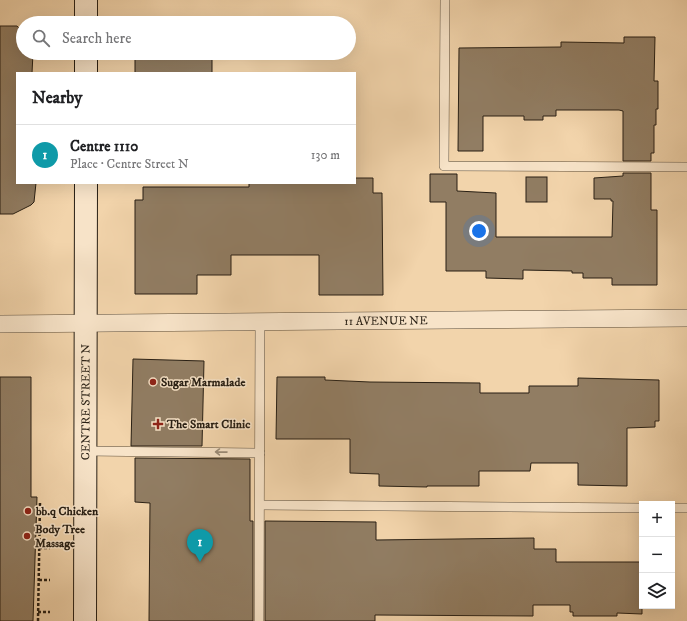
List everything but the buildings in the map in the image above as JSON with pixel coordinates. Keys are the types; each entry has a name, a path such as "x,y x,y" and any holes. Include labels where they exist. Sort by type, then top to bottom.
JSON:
{"main road":[{"path":"86,0 86,16"},
{"path":"86,60 86,72"},
{"name":"CENTRE STREET N","path":"85,621 86,184"}],"street":[{"name":"11 AVENUE NE","path":"0,324 260,320 687,318"}],"lane":[{"path":"445,0 444,166 687,167"},
{"path":"259,621 260,320"},
{"path":"86,451 260,453"},
{"path":"260,505 639,508"},
{"path":"675,508 687,508"}],"path":[{"path":"38,621 40,502"},
{"path":"40,514 50,515"},
{"path":"39,548 50,548"},
{"path":"39,580 50,580"},
{"path":"38,612 50,612"}],"place":[{"name":"Sugar Marmalade","path":"153,382"},
{"name":"The Smart Clinic","path":"158,424"},
{"name":"bb.q Chicken","path":"28,511"},
{"name":"Body Tree Massage","path":"27,536"},
{"name":"Centre 1110","path":"200,562"}]}
